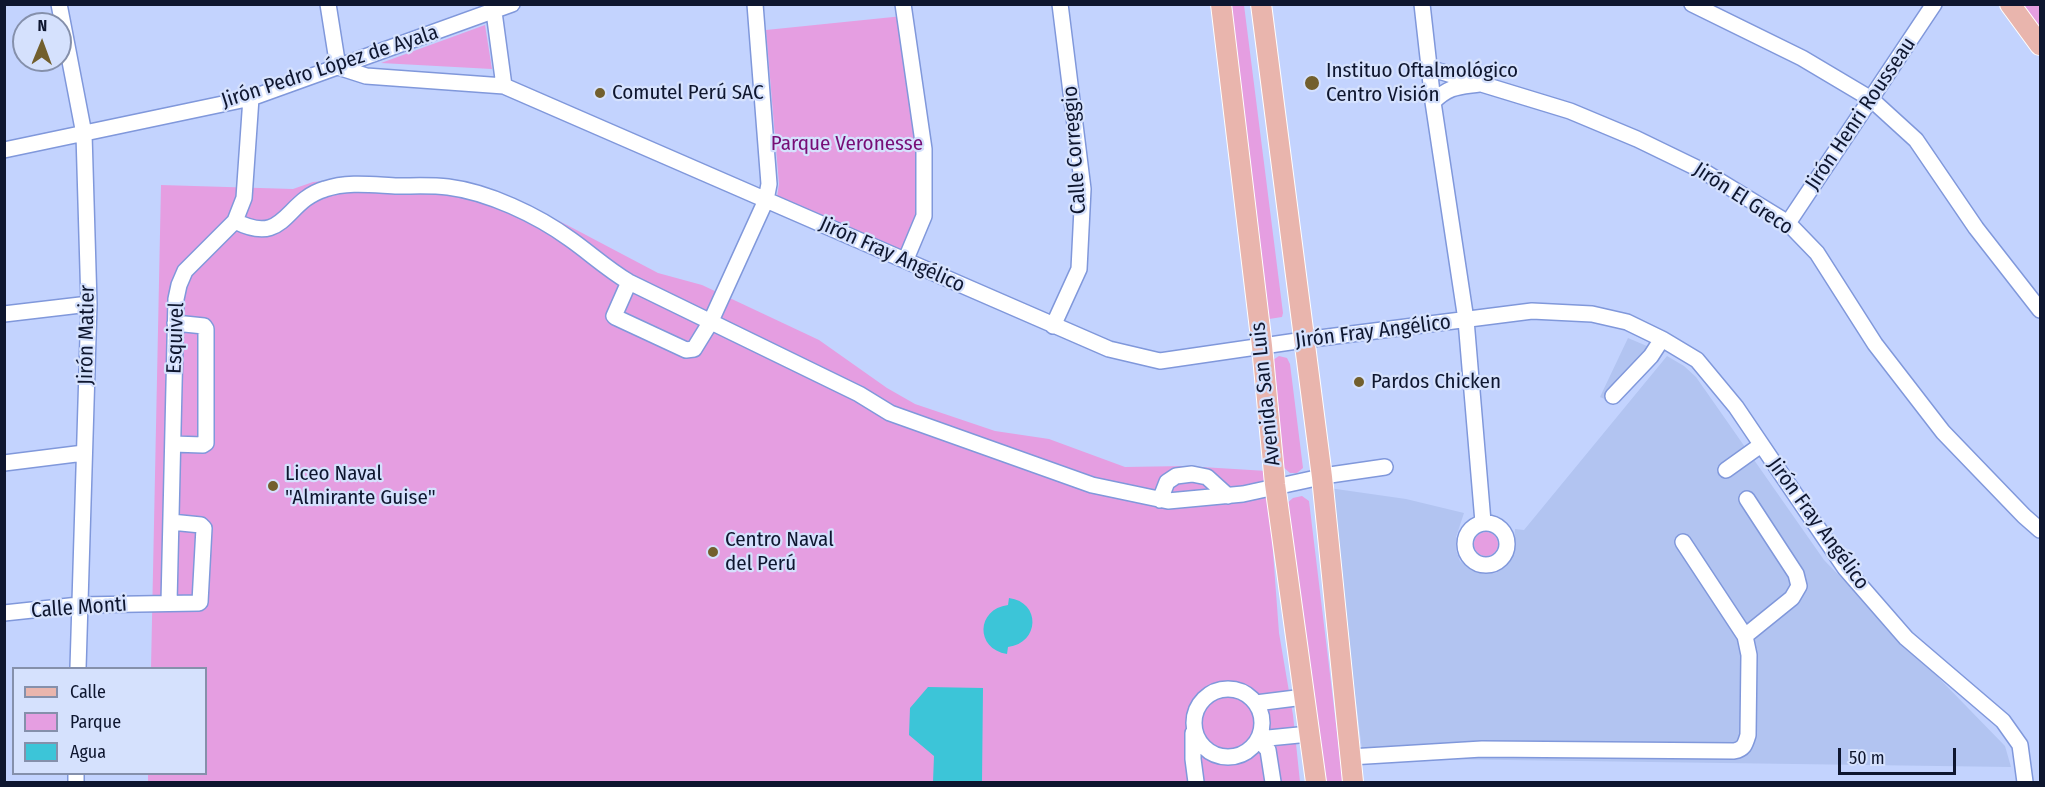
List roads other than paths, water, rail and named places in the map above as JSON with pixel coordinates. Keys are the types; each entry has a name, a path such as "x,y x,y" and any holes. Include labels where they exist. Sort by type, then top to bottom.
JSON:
{"main road":[{"name":"Avenida San Luis","path":"1221,4 1262,346 1276,488 1316,783"},
{"name":"Avenida San Luis","path":"1262,4 1322,477 1353,783"},
{"path":"2010,4 2040,45"}],"street":[{"name":"Jirón Matier","path":"59,4 84,134 89,304 78,667"},
{"path":"328,4 338,67"},
{"name":"Jirón Pedro López de Ayala","path":"4,150 251,98 512,4"},
{"path":"629,282 614,316 688,351 694,349 710,323 766,200 770,184 755,4"},
{"path":"903,4 924,149 924,216 906,260"},
{"name":"Calle Correggio","path":"1053,326 1079,269 1083,189 1060,4"},
{"path":"1422,4 1433,102 1466,320 1483,522"},
{"path":"1692,4 1802,58 1871,99 1916,140 1976,228 2040,310"},
{"name":"Jirón Henri Rousseau","path":"1788,223 1934,4"},
{"path":"494,12 504,86"},
{"name":"Jirón Fray Angélico","path":"338,67 366,76 504,86 1053,326 1109,349 1160,361 1532,311 1592,314 1627,322 1697,360 1736,407 1845,568 1906,638 2003,721 2020,745 2025,783"},
{"name":"Jirón El Greco","path":"1429,68 1570,111 1663,150 1703,171 1788,223 1817,253 1875,344 1943,432 2040,530"},
{"path":"1433,102 1452,88 1485,84"},
{"name":"Esquivel","path":"161,604 171,522 175,323 178,285 185,271 235,221 246,192 251,98"},
{"path":"235,221 259,230 272,229 312,194 342,185 447,187 466,190 496,200 544,223 570,238 608,270 629,282 859,394 890,413 1092,485 1160,500 1228,496 1385,467"},
{"path":"4,314 89,304"},
{"path":"173,444 203,445 206,443 206,329 204,326 175,323"},
{"path":"1613,396 1651,356 1662,339"},
{"path":"1726,470 1761,445"},
{"path":"4,463 84,453"},
{"path":"1160,500 1167,482 1176,476 1192,474 1207,477 1228,496"},
{"path":"1745,636 1792,598 1799,586 1797,574 1747,499"},
{"name":"Calle Monti","path":"4,613 79,605 198,604 200,602 204,528 201,525 171,522"},
{"path":"1350,757 1482,749 1734,751 1741,749 1748,735 1749,655 1745,636 1683,542"},
{"path":"1193,727 1196,738 1211,754 1233,758 1252,748 1258,739 1262,721 1256,703 1237,691 1226,689 1215,691 1205,697 1198,705 1194,716 1193,727 1193,759 1196,783"},
{"path":"1256,703 1304,697"},
{"path":"1258,739 1309,734"},
{"path":"1258,739 1268,750 1273,783"}],"water":[{"path":"1009,598 1027,607 1032,623 1031,631 1026,638 1019,644 1008,647 1007,654 989,645 984,629 985,621 990,614 997,608 1008,605"},
{"path":"928,687 983,688 982,782 933,782 934,756 909,735 910,708"}],"place":[{"name":"Instituo Oftalmológico Centro Visión","path":"1312,83"},
{"name":"Comutel Perú SAC","path":"600,93"},
{"name":"Pardos Chicken","path":"1359,382"},
{"name":"Liceo Naval \"Almirante Guise\"","path":"273,486"},
{"name":"Centro Naval del Perú","path":"713,552"}],"park label":[{"name":"Parque Veronesse","path":"847,144"}]}
